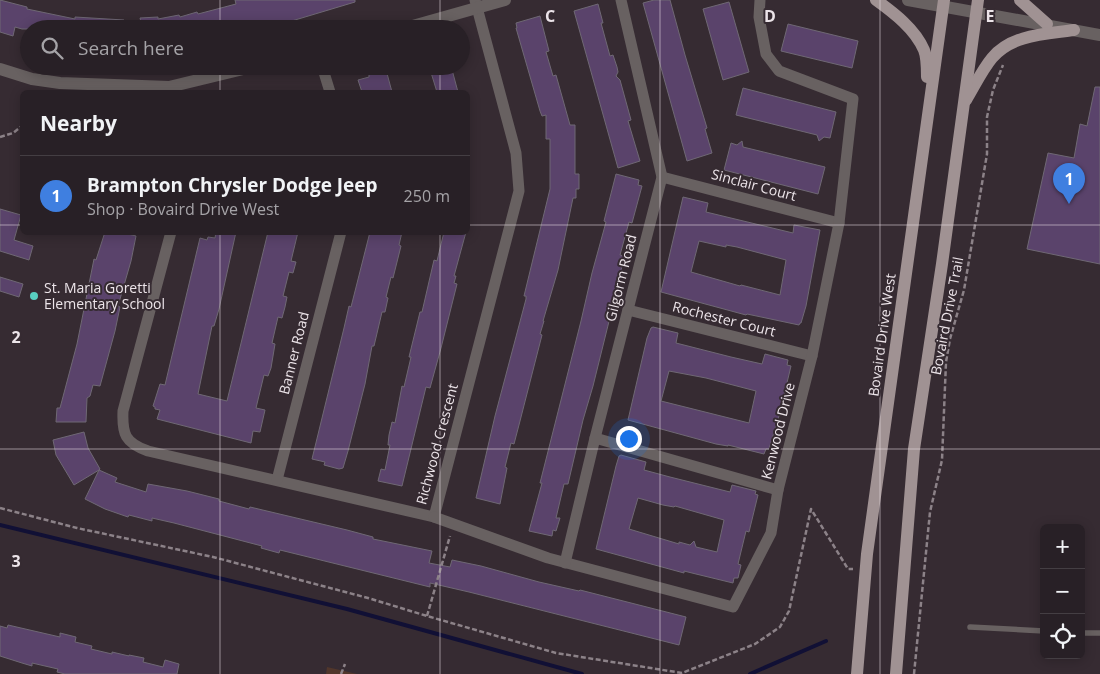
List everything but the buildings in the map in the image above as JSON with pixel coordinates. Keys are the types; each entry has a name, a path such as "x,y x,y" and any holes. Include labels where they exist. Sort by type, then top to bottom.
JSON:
{"main road":[{"path":"876,0 899,16 925,51 929,97"},
{"path":"1020,0 1047,24"},
{"name":"Bovaird Drive West","path":"857,674 866,570 943,3"},
{"path":"896,674 914,449 978,6"},
{"path":"963,105 991,59 998,51 1023,38 1074,30"}],"street":[{"path":"429,20 476,4 506,0"},
{"name":"Gilgorm Road","path":"565,563 662,177 621,0"},
{"name":"Kenwood Drive","path":"434,517 548,558 733,607 771,533 778,490 812,356 839,223 853,98 779,72 766,54 759,17 760,0"},
{"path":"908,0 978,6 1047,24 1100,35"},
{"name":"Richwood Crescent","path":"170,235 122,411 122,424 126,437 136,447 148,451 434,517 519,191 516,153 476,4"},
{"path":"0,69 32,79 60,83 169,90 223,75"},
{"path":"325,75 329,90"},
{"name":"Sinclair Court","path":"662,177 839,223"},
{"name":"Banner Road","path":"277,480 340,235"},
{"name":"Rochester Court","path":"628,310 812,356"},
{"path":"595,438 778,490"}],"lane":[{"path":"970,627 1040,631"},
{"path":"1085,633 1100,633"}],"path":[{"name":"Bovaird Drive Trail","path":"914,674 930,512 942,460 946,362 950,339 964,290 987,154 987,117 993,90 1005,60"},
{"path":"0,137 13,133 20,128"},
{"path":"0,508 76,528 213,557 368,598 556,653 682,673 755,644 780,627 789,611 811,509 848,569 866,570"},
{"path":"427,616 454,525"},
{"path":"341,674 345,664"}],"shaded area":[{"path":"327,667 357,674 326,674"}],"waterway":[{"path":"0,525 347,609 582,674"},
{"path":"750,674 826,641"}],"place":[{"name":"Brampton Chrysler Dodge Jeep","path":"1069,204"},
{"name":"St. Maria Goretti Elementary School","path":"34,296"}]}
